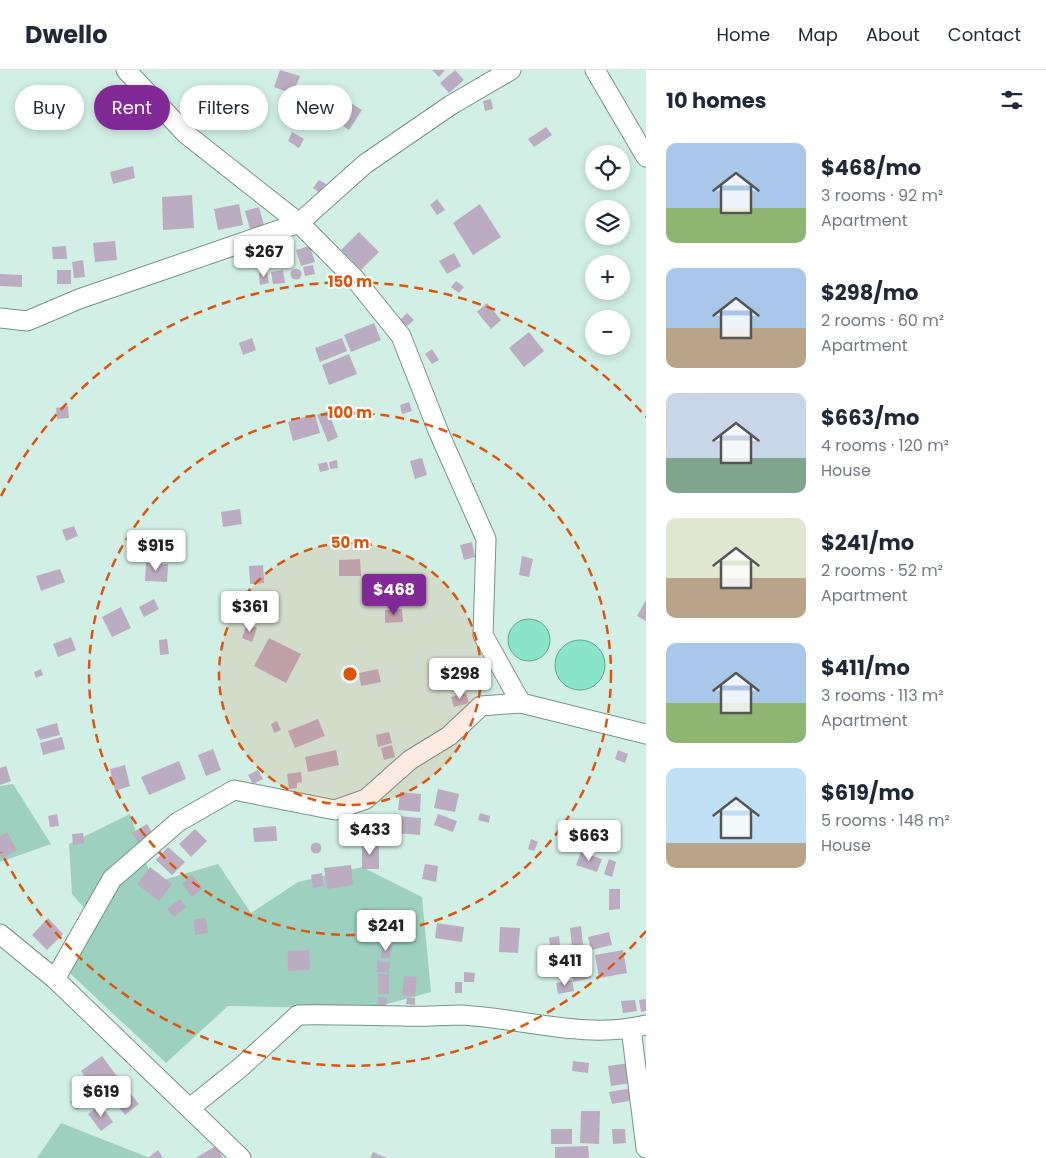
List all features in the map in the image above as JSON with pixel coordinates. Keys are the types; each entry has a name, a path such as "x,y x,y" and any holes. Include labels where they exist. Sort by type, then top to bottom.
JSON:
{"street":[{"path":"126,70 186,134 299,223 356,279 401,336 439,433 486,539 483,634 521,703"},
{"path":"0,318 27,321 79,299 299,223 365,164 451,105 511,70"},
{"path":"595,70 646,157"},
{"path":"55,979 112,879 178,822 234,790 335,810 366,799 410,760 448,736 481,706 521,703 646,734"},
{"path":"0,934 55,979 241,1158"},
{"path":"190,1108 241,1067 298,1015 349,1013 404,1016 462,1015 558,1028 639,1027 646,1148"}],"shaded area":[{"path":"529,619 544,625 550,640 544,655 529,661 514,655 508,640 514,625"},
{"path":"580,640 589,642 600,651 605,665 603,674 594,685 580,690 571,688 560,679 555,665 557,656 566,645"},
{"path":"13,784 51,844 0,862 0,786"},
{"path":"130,814 153,883 218,864 251,913 298,882 362,867 422,897 431,992 369,1009 228,1006 166,1063 59,963 86,910 72,894 69,844"},
{"path":"61,1123 150,1158 37,1158"}],"building":[{"path":"280,70 300,76 296,85 278,85 278,88 274,87"},
{"path":"432,70 445,70 439,77"},
{"path":"455,70 464,80 449,93 440,83"},
{"path":"491,99 493,109 485,111 483,101"},
{"path":"352,104 362,110 352,125"},
{"path":"546,127 552,135 534,147 528,139"},
{"path":"292,132 304,139 299,148 288,141"},
{"path":"133,166 135,178 113,184 110,172"},
{"path":"319,180 326,184 320,193 313,188"},
{"path":"192,195 194,228 163,230 162,197"},
{"path":"437,199 445,210 437,215 430,205"},
{"path":"239,204 243,225 218,230 214,209"},
{"path":"480,204 501,237 473,255 453,223"},
{"path":"259,207 264,225 250,229 245,211"},
{"path":"359,232 379,252 361,270 341,250"},
{"path":"115,241 117,260 95,262 93,243"},
{"path":"66,246 67,259 53,259 52,247"},
{"path":"310,246 315,262 301,266 296,250"},
{"path":"454,253 461,266 447,274 439,261"},
{"path":"83,260 85,277 74,278 72,262"},
{"path":"313,265 315,274 305,276 303,267"},
{"path":"294,269 298,269 301,274 300,278 294,279 291,276 291,272"},
{"path":"57,270 71,270 71,284 57,284"},
{"path":"283,270 285,283 273,284 271,272"},
{"path":"267,272 269,283 260,285 259,273"},
{"path":"0,274 22,275 22,287 0,286"},
{"path":"456,281 464,287 459,293 451,287"},
{"path":"487,303 501,320 491,329 477,312"},
{"path":"407,313 414,320 407,326 400,320"},
{"path":"374,323 381,340 351,352 344,335"},
{"path":"529,332 544,351 524,367 509,348"},
{"path":"252,338 256,350 243,355 239,343"},
{"path":"342,338 347,351 320,362 315,348"},
{"path":"432,349 439,360 432,364 425,354"},
{"path":"349,354 357,374 329,385 322,365"},
{"path":"409,402 412,411 402,414 400,405"},
{"path":"68,406 69,418 57,419 56,408"},
{"path":"328,411 338,437 328,442 317,415"},
{"path":"315,414 320,433 293,441 288,422"},
{"path":"422,458 427,475 415,479 410,461"},
{"path":"337,460 338,468 330,469 329,462"},
{"path":"327,462 329,470 320,472 318,464"},
{"path":"240,509 242,524 223,527 221,512"},
{"path":"74,526 78,536 66,541 62,530"},
{"path":"162,541 162,558 148,559 147,542"},
{"path":"472,542 475,557 464,560 460,545"},
{"path":"522,556 533,559 529,577 519,575"},
{"path":"360,559 361,576 339,576 339,560"},
{"path":"146,563 168,564 167,582 145,581"},
{"path":"263,565 264,583 250,584 249,566"},
{"path":"60,569 65,582 41,591 36,576"},
{"path":"154,599 159,609 144,617 139,607"},
{"path":"646,600 646,621 637,616"},
{"path":"121,607 131,628 112,637 102,617"},
{"path":"402,609 403,622 385,623 385,610"},
{"path":"247,624 257,628 252,642 242,638"},
{"path":"71,637 76,650 58,657 53,644"},
{"path":"269,638 301,654 286,683 254,666"},
{"path":"167,639 169,654 160,655 159,640"},
{"path":"41,669 43,675 36,678 34,672"},
{"path":"378,669 381,682 361,686 359,673"},
{"path":"466,693 469,703 454,707 451,697"},
{"path":"318,719 325,736 295,748 288,731"},
{"path":"277,721 281,730 274,733 271,724"},
{"path":"57,723 60,735 40,740 36,729"},
{"path":"389,732 392,743 378,747 376,735"},
{"path":"62,737 65,749 43,755 40,743"},
{"path":"392,745 395,757 384,760 381,748"},
{"path":"213,749 221,770 206,776 198,755"},
{"path":"336,750 339,765 308,772 305,757"},
{"path":"618,750 628,754 625,763 615,759"},
{"path":"179,761 186,779 149,795 141,777"},
{"path":"125,765 130,786 115,791 110,769"},
{"path":"6,766 11,781 0,785 0,768"},
{"path":"258,770 263,779 253,784 248,775"},
{"path":"301,772 302,782 297,783 297,788 289,789 287,774"},
{"path":"438,789 459,794 455,812 434,808"},
{"path":"400,792 421,794 420,812 398,810"},
{"path":"480,813 490,816 489,823 478,820"},
{"path":"57,814 59,826 50,827 48,816"},
{"path":"438,814 457,821 453,832 434,825"},
{"path":"398,816 421,818 420,835 397,833"},
{"path":"147,824 155,837 140,845 132,833"},
{"path":"610,824 621,828 617,842 605,838"},
{"path":"276,826 277,841 254,842 253,828"},
{"path":"371,828 388,828 388,840 371,840"},
{"path":"195,829 207,841 191,857 179,844"},
{"path":"7,832 17,850 2,858 0,854 0,836"},
{"path":"83,833 84,843 73,845 72,834"},
{"path":"531,839 538,842 534,851 528,849"},
{"path":"314,843 318,843 321,848 320,852 314,853 311,850 311,846"},
{"path":"362,843 379,843 379,869 362,869"},
{"path":"168,847 185,862 172,875 156,860"},
{"path":"581,852 602,859 597,872 576,865"},
{"path":"609,859 616,862 612,877 604,874"},
{"path":"425,864 438,866 436,882 422,879"},
{"path":"351,865 353,885 327,889 324,868"},
{"path":"150,867 172,884 159,901 137,884"},
{"path":"322,873 324,886 313,888 311,875"},
{"path":"192,875 203,888 192,897 182,884"},
{"path":"609,889 620,889 620,909 609,910"},
{"path":"180,899 186,907 174,917 167,909"},
{"path":"362,908 391,912 388,931 360,927"},
{"path":"48,918 63,934 47,950 32,935"},
{"path":"206,918 208,933 195,935 194,920"},
{"path":"437,923 464,927 462,942 435,938"},
{"path":"581,926 584,954 573,955 570,928"},
{"path":"500,927 520,928 518,953 499,952"},
{"path":"609,932 612,945 591,950 588,937"},
{"path":"559,936 561,955 551,956 549,938"},
{"path":"382,946 391,946 390,958 381,958"},
{"path":"309,950 310,970 288,971 287,951"},
{"path":"623,950 627,973 599,978 595,955"},
{"path":"377,961 390,962 389,973 377,972"},
{"path":"588,963 591,978 573,982 570,967"},
{"path":"464,972 475,973 474,982 464,982"},
{"path":"378,974 389,974 389,994 378,994"},
{"path":"404,976 417,977 415,997 402,995"},
{"path":"572,980 574,991 558,994 556,983"},
{"path":"455,982 462,982 462,993 455,993"},
{"path":"378,997 387,998 386,1006 377,1005"},
{"path":"407,997 415,998 415,1005 406,1004"},
{"path":"646,999 646,1011 641,1012 639,1000"},
{"path":"635,1000 637,1011 623,1013 621,1001"},
{"path":"102,1056 121,1082 100,1098 81,1071"},
{"path":"573,1061 589,1063 588,1073 572,1071"},
{"path":"629,1063 631,1083 611,1086 608,1066"},
{"path":"125,1087 139,1104 125,1115 111,1097"},
{"path":"632,1088 634,1100 612,1104 609,1092"},
{"path":"76,1097 83,1105 77,1110 70,1102"},
{"path":"101,1105 113,1122 101,1131 88,1114"},
{"path":"581,1111 600,1111 599,1144 580,1143"},
{"path":"551,1129 572,1129 572,1144 551,1144"},
{"path":"612,1129 625,1129 626,1143 613,1144"},
{"path":"216,1146 223,1158 197,1158 197,1157"},
{"path":"588,1146 589,1158 555,1158 555,1147"},
{"path":"158,1150 163,1158 148,1158"},
{"path":"373,1152 387,1158 370,1158"}]}
